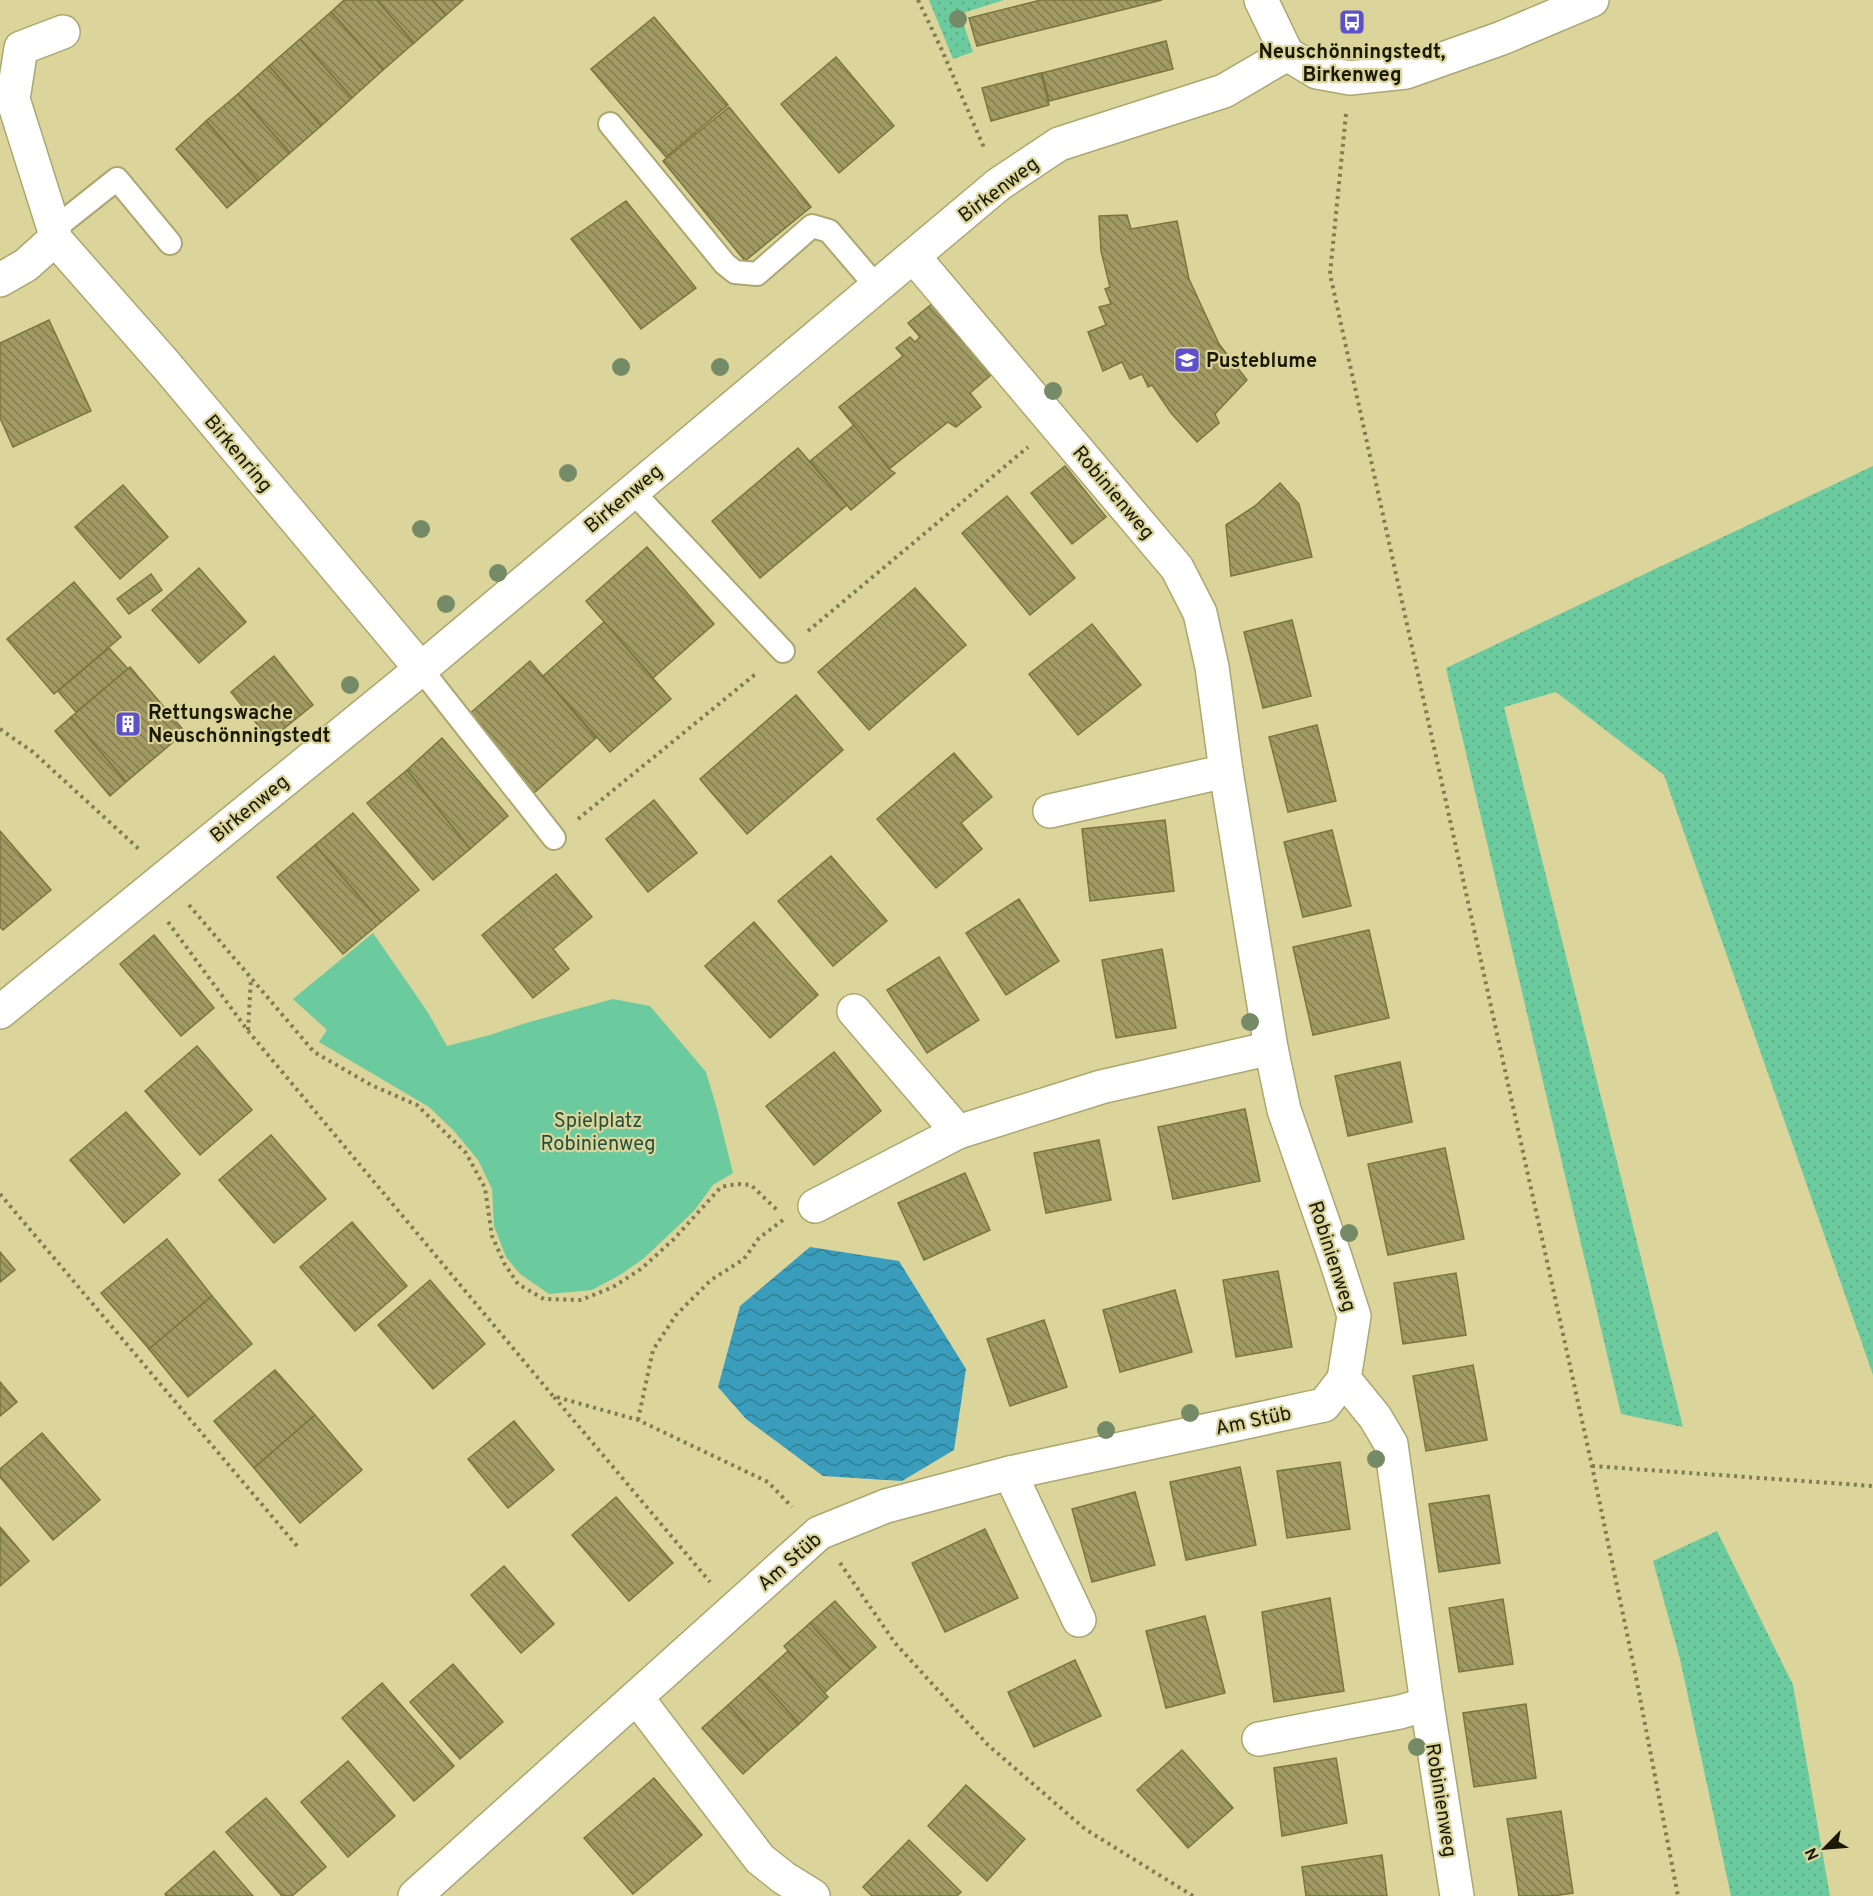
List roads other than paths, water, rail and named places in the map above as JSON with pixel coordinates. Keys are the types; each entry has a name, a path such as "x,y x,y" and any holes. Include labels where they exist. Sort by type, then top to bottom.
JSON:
{"street":[{"path":"1261,0 1287,54 1317,72 1350,78 1406,72 1502,38 1592,0"},
{"name":"Birkenring","path":"63,32 21,48 14,99 54,234 421,669"},
{"name":"Birkenweg","path":"0,1012 421,669 999,184 1059,144 1224,91 1287,54"},
{"path":"0,280 26,265 54,234"},
{"name":"Robinienweg","path":"914,257 1177,568 1200,613 1212,667 1226,771 1271,1048 1284,1110 1354,1316 1344,1379 1376,1418 1391,1444 1427,1704 1457,1896"},
{"path":"1050,811 1226,771"},
{"path":"854,1011 958,1132"},
{"path":"815,1206 958,1132 1101,1087 1271,1048"},
{"name":"Am Stüb","path":"415,1896 819,1533 886,1506 1010,1473 1324,1405 1344,1379"},
{"path":"1010,1473 1079,1620"},
{"path":"637,1698 760,1859 784,1878 813,1896"},
{"path":"1259,1739 1400,1712 1427,1704"}],"lane":[{"path":"610,124 725,264 735,272 757,274 812,225 829,231 876,286"},
{"path":"54,234 117,179 170,243"},
{"path":"632,491 783,651"},
{"path":"421,669 554,838"}],"water":[{"path":"810,1247 899,1261 966,1369 954,1450 902,1481 823,1476 746,1419 718,1387 740,1306"}],"place":[{"name":"Neuschönningstedt, Birkenweg","path":"1352,22"},
{"name":"Pusteblume","path":"1187,360"},
{"name":"Rettungswache Neuschönningstedt","path":"128,724"}],"park label":[{"name":"Spielplatz Robinienweg","path":"598,1132"}]}
